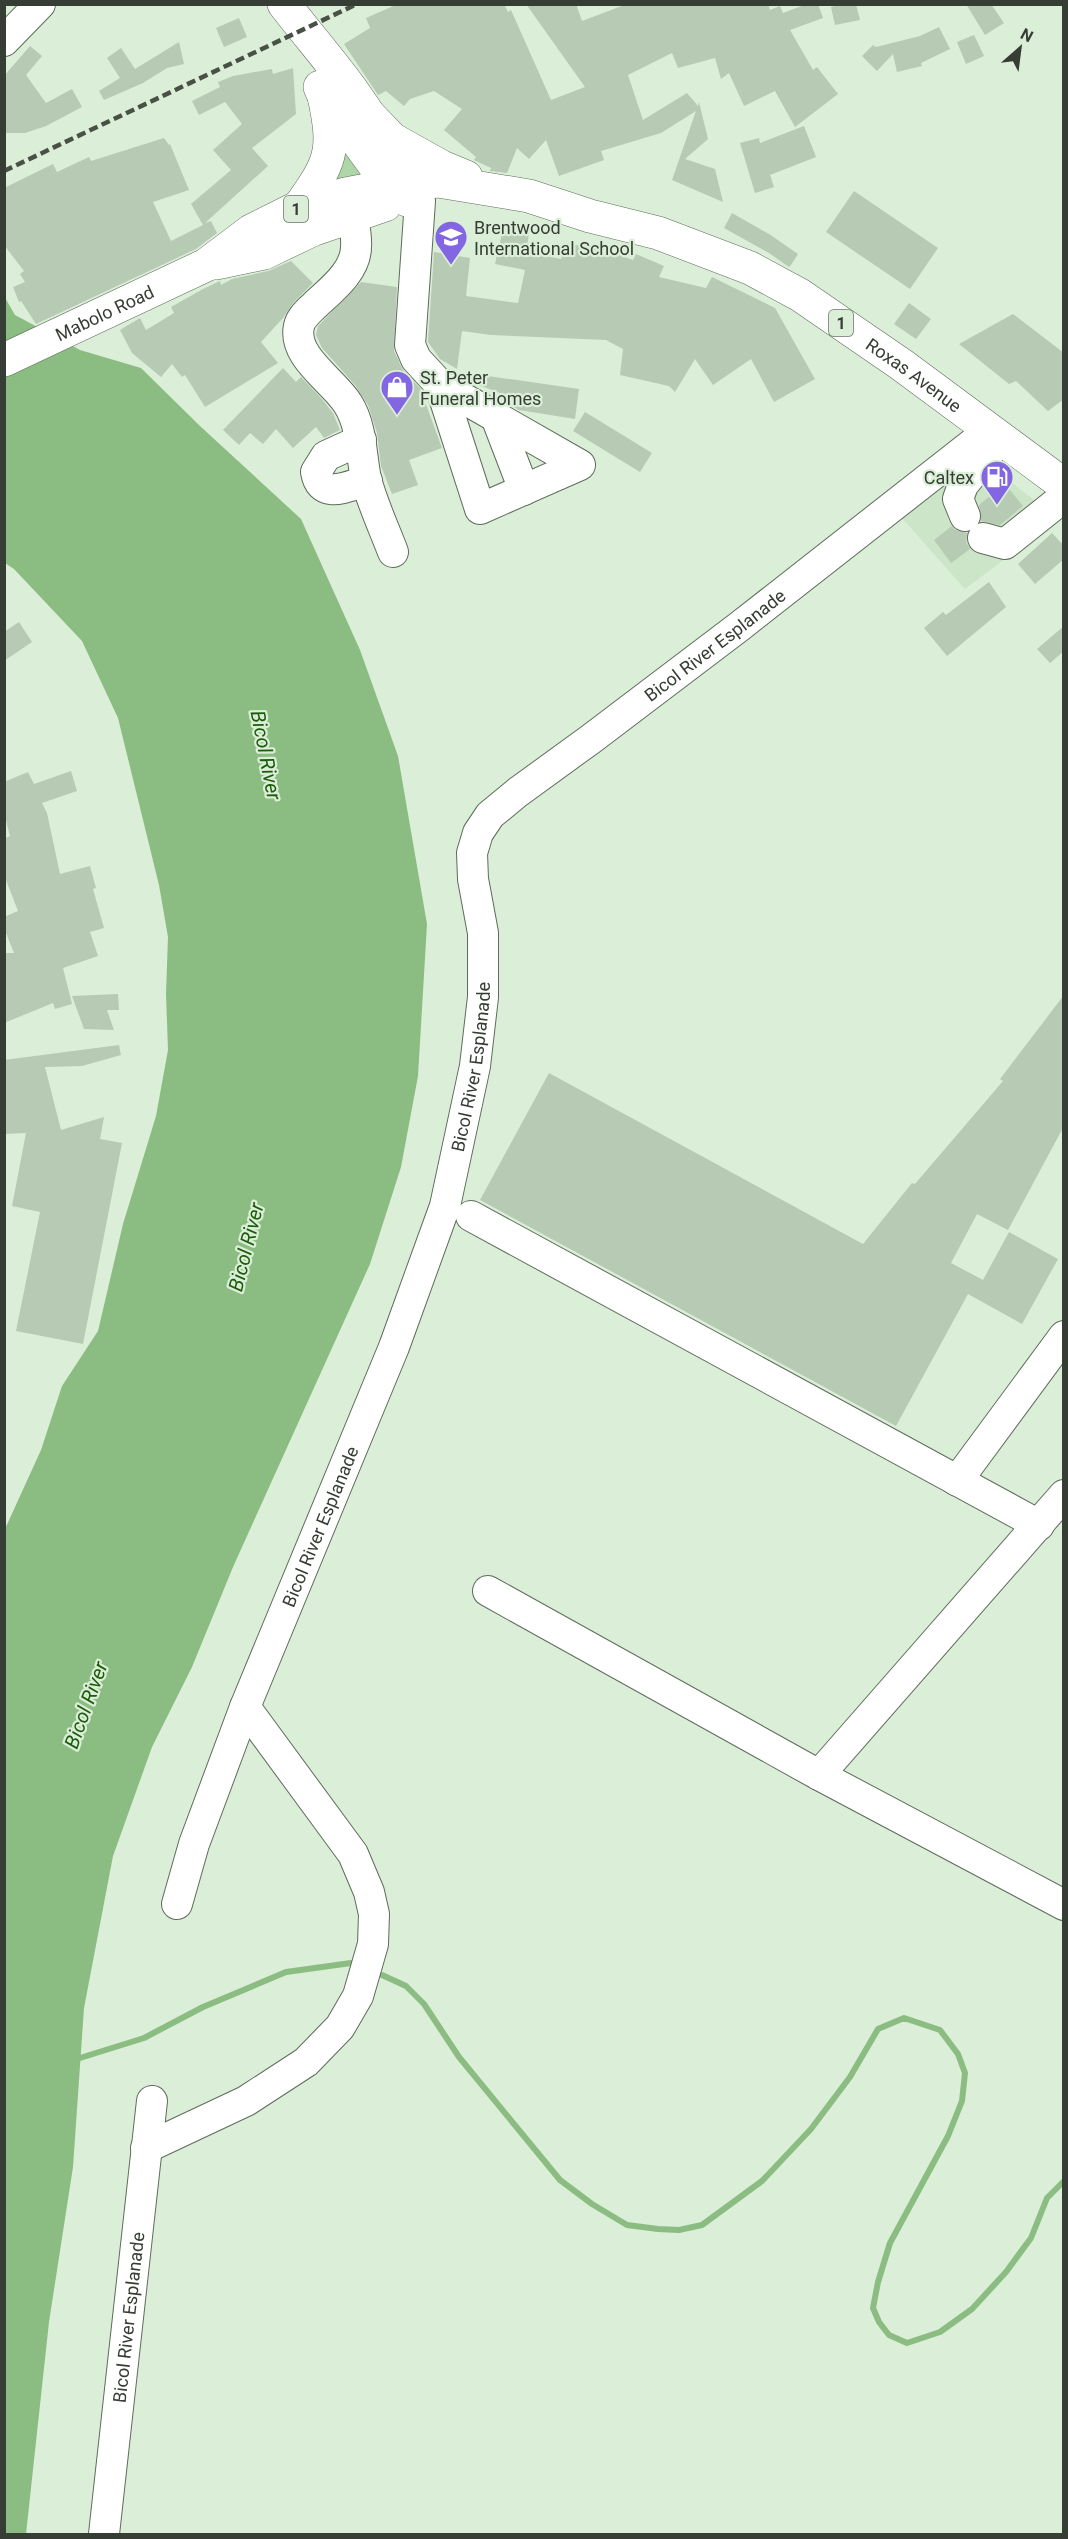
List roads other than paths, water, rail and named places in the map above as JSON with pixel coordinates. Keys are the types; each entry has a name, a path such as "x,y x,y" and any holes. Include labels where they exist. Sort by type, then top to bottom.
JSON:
{"main road":[{"path":"284,4 354,92 367,113 387,148 402,195"},
{"path":"299,207 320,176 331,147 331,128 324,96 306,49 304,31"},
{"path":"324,96 402,195"},
{"path":"367,113 392,139 416,153 501,192"},
{"name":"Roxas Avenue","path":"402,195 438,181 529,196 590,216 658,232 750,268 800,295 902,365 1064,484"},
{"name":"Mabolo Road","path":"4,360 206,266 251,231 299,207 346,194 402,195"},
{"name":"Roxas Avenue","path":"402,195 529,218 590,216"},
{"name":"Mabolo Road","path":"206,266 264,253 312,230 402,195"}],"street":[{"path":"4,41 40,4"},
{"path":"402,195 410,345 416,359 440,386 580,465 480,509 440,386"},
{"path":"353,215 356,248 353,264 304,316 299,325 298,339 306,356 334,385 350,406 361,440 367,481 393,552"},
{"path":"496,417 524,490"},
{"path":"996,434 963,485 957,499 974,527 1005,544 1064,497"},
{"name":"Bicol River Esplanade","path":"177,1904 194,1844 245,1707 394,1347 445,1206 475,1066 483,997 483,933 473,879 472,853 478,833 490,815 518,792 996,434"},
{"path":"361,440 326,456 316,472 317,480 323,488 332,491 367,481"},
{"path":"471,1216 1039,1526"},
{"path":"957,1481 1064,1336"},
{"path":"819,1775 1064,1495"},
{"path":"488,1591 819,1775 1060,1897"},
{"path":"146,2148 246,2101 306,2062 340,2026 358,1996 373,1944 374,1914 369,1892 353,1854 245,1707"},
{"name":"Bicol River Esplanade","path":"105,2535 152,2101"}],"water":[{"name":"Bicol River","path":"4,296 15,315 80,350 141,368 301,519 360,650 398,756 427,924 418,1076 401,1167 370,1264 233,1567 192,1667 152,1747 113,1856 84,2008 73,2167 49,2322 26,2534 4,2534 5,1529 41,1450 62,1386 98,1331 123,1224 156,1116 168,1050 166,994 168,937 159,885 118,718 82,641 14,569 5,563"}],"waterway":[{"path":"73,2057 80,2058 144,2038 203,2007 286,1972 351,1963"},
{"path":"382,1975 406,1986 424,2004 459,2057 560,2180 592,2204 627,2225 658,2229 679,2230 702,2225 762,2181 811,2129 850,2077 878,2029 904,2018 940,2030 958,2054 965,2073 962,2101 948,2136 890,2243 873,2308 879,2322 889,2335 907,2343 940,2332 972,2309 1006,2272 1031,2238 1047,2198 1064,2181"}],"railway":[{"path":"4,171 357,4"}],"place":[{"name":"Brentwood International School","path":"451,266"},
{"name":"St. Peter Funeral Homes","path":"397,416"},
{"name":"Caltex","path":"997,506"}]}
